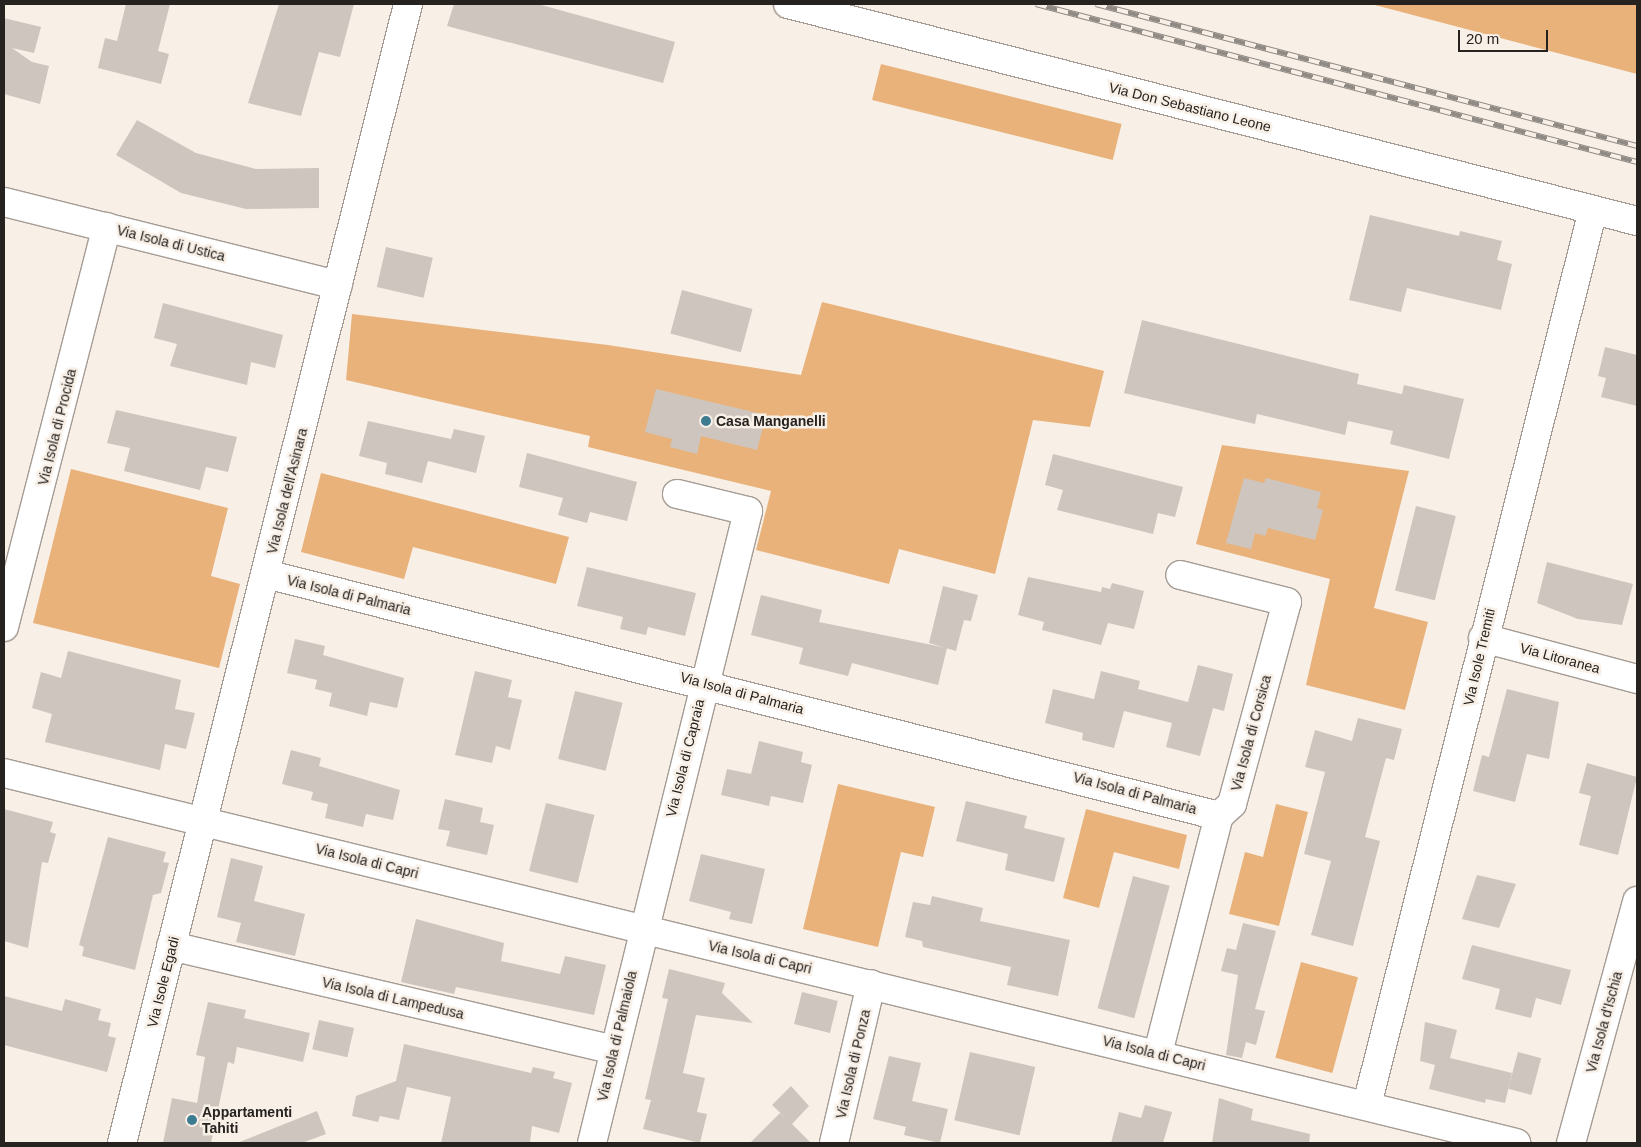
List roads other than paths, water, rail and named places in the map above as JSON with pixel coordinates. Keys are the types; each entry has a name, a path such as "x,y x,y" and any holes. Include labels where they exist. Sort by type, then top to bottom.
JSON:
{"street":[{"name":"Via Isola dell'Asinara","path":"205,821 338,285 368,155 408,4"},
{"name":"Via Don Sebastiano Leone","path":"788,4 1637,221"},
{"name":"Via Isola di Ustica","path":"4,202 338,285"},
{"name":"Via Isole Tremiti","path":"1367,1105 1483,638 1593,210"},
{"name":"Via Isola di Procida","path":"4,626 107,227"},
{"name":"Via Isola di Capraia","path":"642,929 748,511 677,494"},
{"name":"Via Isola di Palmaria","path":"266,574 703,683 1218,816"},
{"name":"Via Isola di Corsica","path":"1158,1053 1218,816 1232,804 1287,602 1180,575"},
{"name":"Via Litoranea","path":"1483,638 1637,679"},
{"name":"Via Isola di Capri","path":"4,773 1158,1053 1516,1143"},
{"name":"Via Isole Egadi","path":"122,1143 205,821"},
{"name":"Via Isola d'Ischia","path":"1571,1143 1637,901"},
{"name":"Via Isola di Palmaiola","path":"592,1143 642,929"},
{"name":"Via Isola di Lampedusa","path":"172,946 614,1050"},
{"name":"Via Isola di Ponza","path":"834,1143 871,984"}],"railway":[{"path":"1036,4 1637,162"},
{"path":"1096,4 1637,146"}],"place":[{"name":"Casa Manganelli","path":"706,421"},
{"name":"Appartamenti Tahiti","path":"192,1120"}]}
